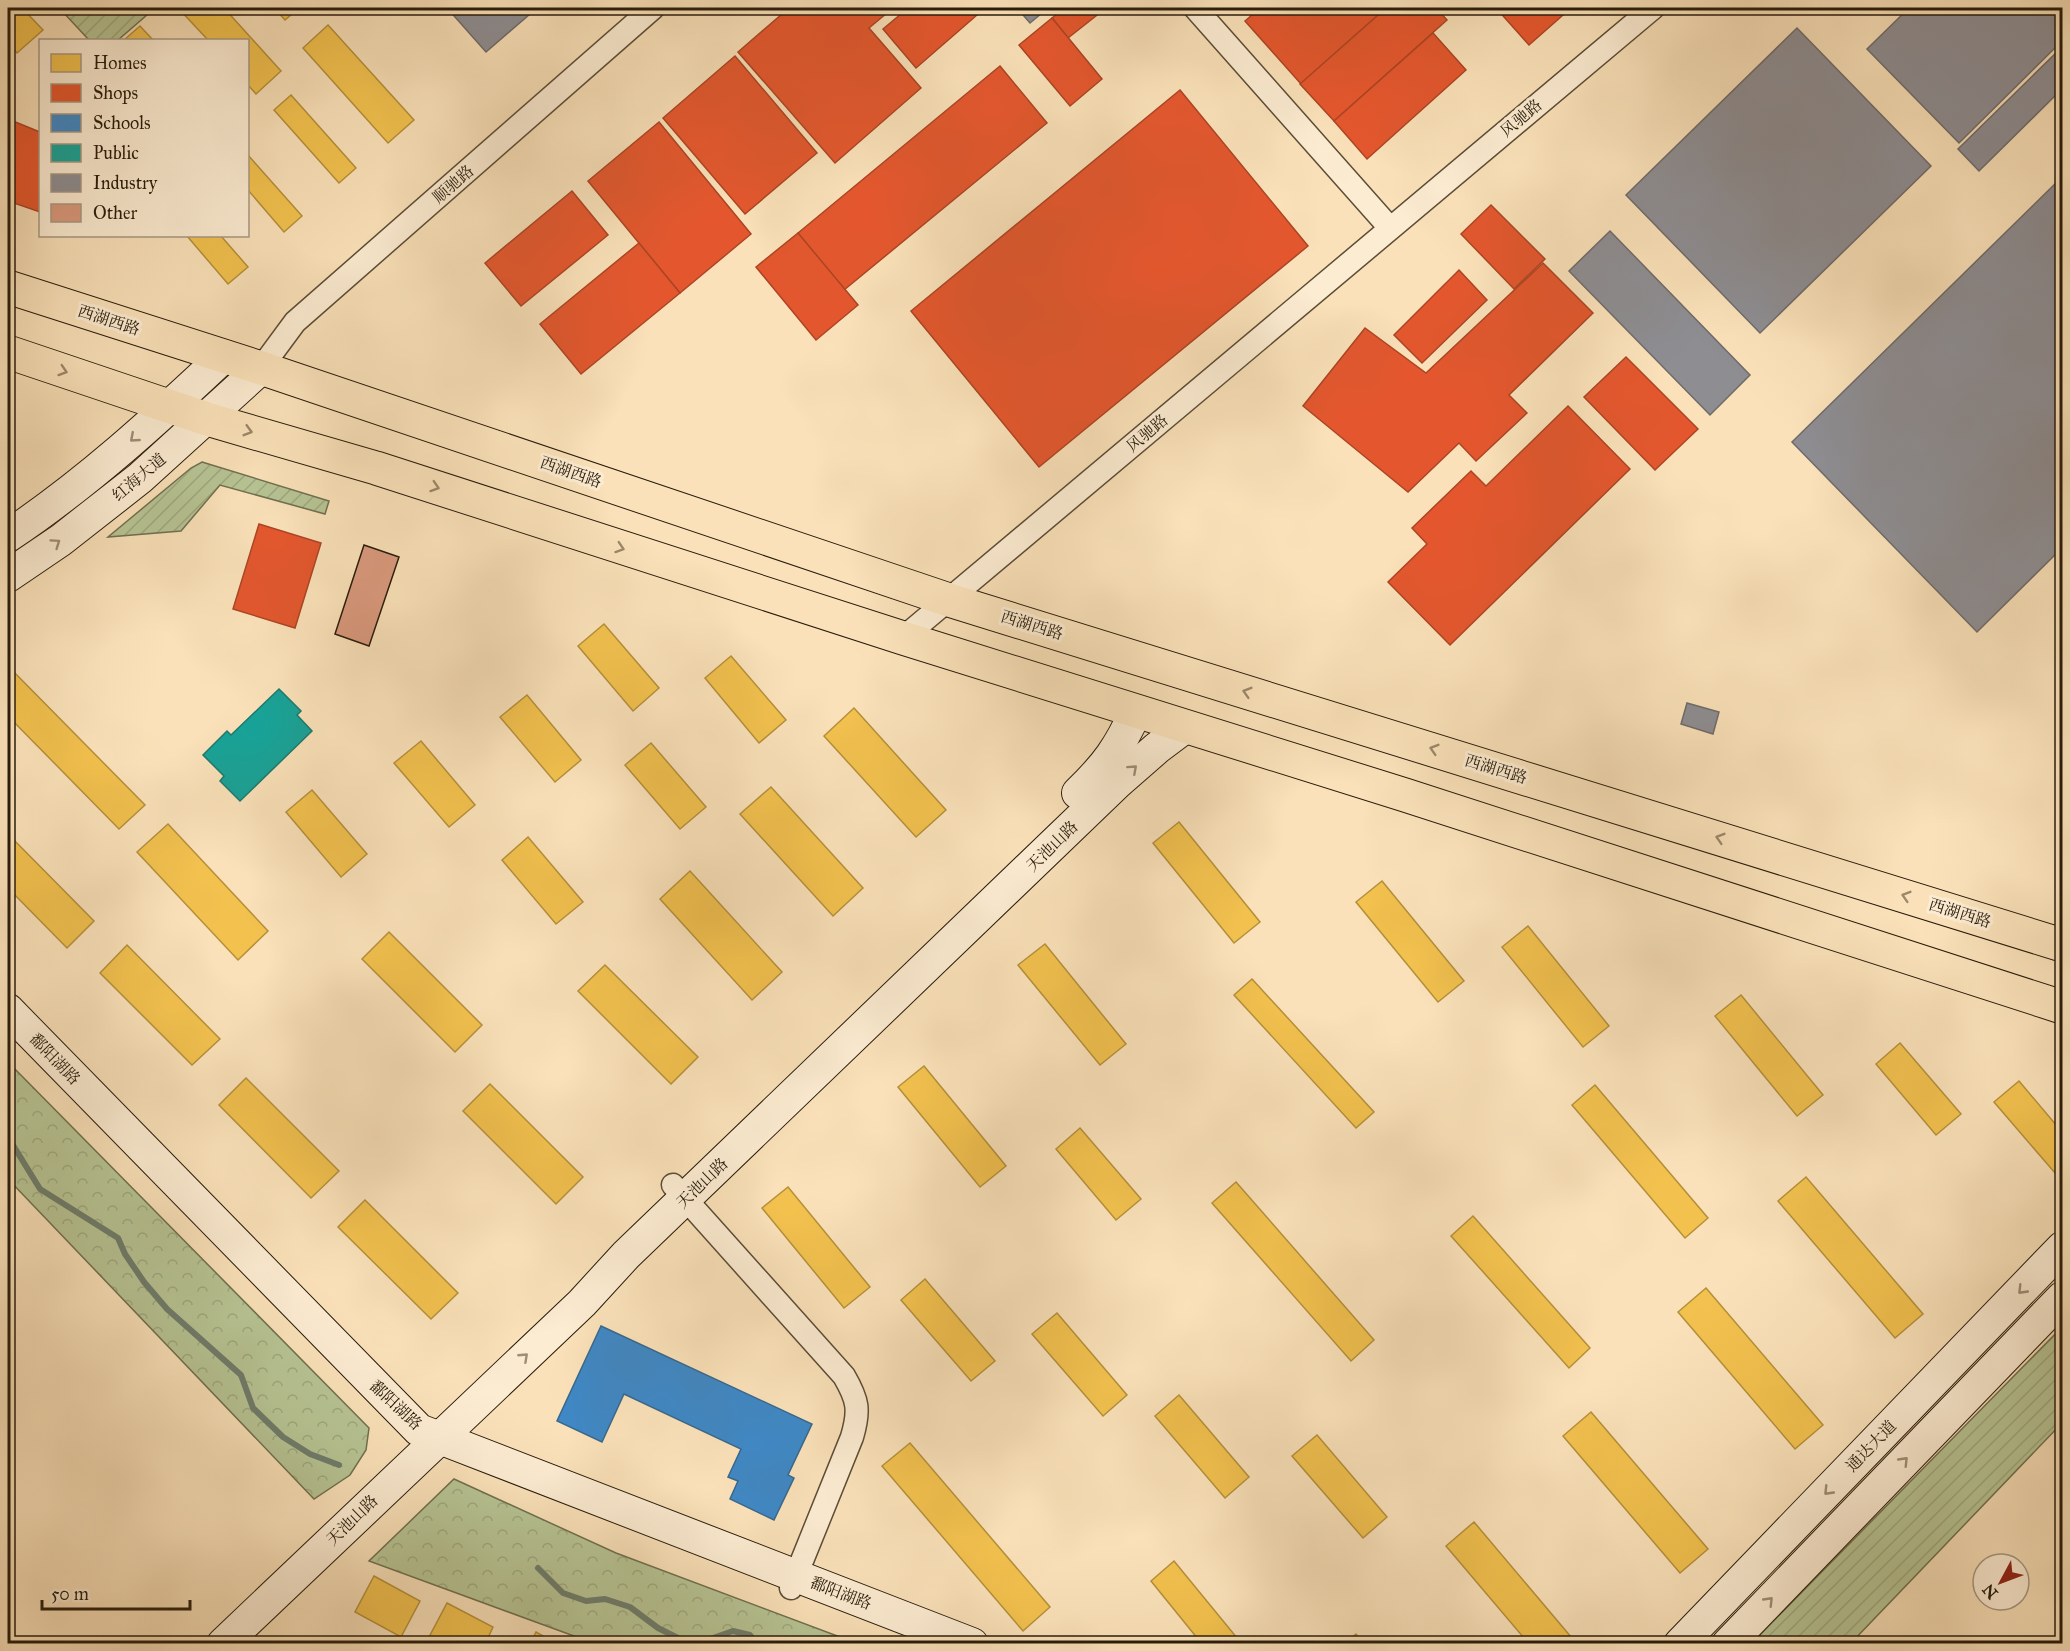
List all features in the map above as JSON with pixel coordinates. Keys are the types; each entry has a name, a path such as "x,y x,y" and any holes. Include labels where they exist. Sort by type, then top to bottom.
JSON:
{"main road":[{"name":"西湖西路","path":"8,287 261,368 949,600 2062,945"},
{"path":"8,352 207,419 376,468 903,638 1405,795 2062,1007"}],"street":[{"name":"顺驰路","path":"261,368 295,322 653,8"},
{"path":"1195,8 1390,228"},
{"name":"风驰路","path":"903,638 1653,8"},
{"name":"红海大道","path":"8,536 51,506 171,406 224,357"},
{"name":"红海大道","path":"8,576 61,540 140,478 261,368"},
{"name":"天池山路","path":"679,1192 1102,770 1122,741 1136,711"},
{"name":"天池山路","path":"200,1644 423,1439 679,1192 1117,783 1185,727"},
{"name":"鄱阳湖路","path":"8,1011 423,1439"},
{"name":"鄱阳湖路","path":"8,1031 423,1439 793,1583 933,1644"},
{"path":"679,1192 844,1376 858,1404 857,1420 852,1437 793,1583"},
{"name":"通达大道","path":"1680,1644 2062,1248"},
{"path":"1728,1644 2062,1298"},
{"name":"天池山路","path":"223,1644 423,1439"},
{"name":"鄱阳湖路","path":"793,1583 972,1644"}],"green space":[{"path":"64,8 155,8 119,39 88,39 61,10"},
{"path":"202,462 329,501 325,514 220,485 181,531 108,537 191,468"},
{"path":"8,1062 369,1428 366,1450 350,1475 314,1499 8,1179"},
{"path":"2062,1327 2062,1423 1851,1643 1752,1643"},
{"path":"454,1479 616,1553 856,1643 593,1643 369,1561"}],"building: Homes":[{"path":"8,8 22,8 43,30 17,53 8,42"},
{"path":"178,8 224,8 281,71 256,94 249,86 249,39 207,39"},
{"path":"274,8 299,8 285,20"},
{"path":"328,25 414,120 388,143 303,48"},
{"path":"140,26 152,39 125,39"},
{"path":"291,95 356,168 339,183 274,110"},
{"path":"249,156 302,216 284,232 249,191"},
{"path":"188,237 222,237 248,267 228,284"},
{"path":"604,624 659,688 633,711 578,646"},
{"path":"731,656 786,720 759,743 705,678"},
{"path":"8,666 145,805 119,829 8,716"},
{"path":"527,695 581,760 555,782 500,717"},
{"path":"854,708 946,810 916,837 824,736"},
{"path":"421,741 475,805 449,827 394,763"},
{"path":"651,743 706,807 680,829 625,765"},
{"path":"771,787 863,888 833,916 740,814"},
{"path":"312,790 367,854 341,877 286,812"},
{"path":"1179,822 1260,922 1234,943 1153,843"},
{"path":"168,824 268,931 238,960 137,852"},
{"path":"8,834 94,921 67,948 8,888"},
{"path":"528,837 583,902 556,924 502,860"},
{"path":"690,871 782,972 752,1000 660,899"},
{"path":"1382,881 1464,981 1438,1002 1356,902"},
{"path":"1528,926 1609,1026 1583,1047 1502,947"},
{"path":"389,932 482,1025 455,1052 362,959"},
{"path":"1045,944 1126,1044 1100,1065 1018,965"},
{"path":"127,945 220,1039 192,1065 100,973"},
{"path":"605,965 698,1057 671,1084 578,991"},
{"path":"1252,979 1374,1112 1356,1128 1234,995"},
{"path":"1741,995 1823,1095 1797,1116 1715,1016"},
{"path":"1900,1043 1961,1114 1936,1135 1876,1064"},
{"path":"924,1066 1006,1166 980,1187 898,1087"},
{"path":"246,1078 339,1171 311,1198 219,1105"},
{"path":"2019,1081 2062,1132 2062,1166 2055,1173 1994,1102"},
{"path":"490,1084 583,1177 556,1204 463,1111"},
{"path":"1595,1085 1708,1218 1685,1238 1572,1105"},
{"path":"1080,1128 1141,1199 1116,1220 1056,1149"},
{"path":"1806,1177 1923,1314 1895,1338 1778,1201"},
{"path":"1236,1182 1374,1340 1351,1361 1212,1203"},
{"path":"788,1187 870,1287 844,1308 762,1208"},
{"path":"365,1200 458,1293 431,1319 338,1227"},
{"path":"1473,1216 1590,1348 1569,1368 1451,1236"},
{"path":"925,1279 995,1361 971,1381 901,1300"},
{"path":"1706,1288 1823,1425 1795,1449 1678,1312"},
{"path":"1057,1313 1127,1395 1103,1416 1032,1334"},
{"path":"1179,1395 1249,1477 1225,1498 1155,1416"},
{"path":"1591,1412 1708,1549 1680,1573 1563,1436"},
{"path":"1317,1435 1387,1517 1363,1538 1292,1456"},
{"path":"910,1443 1050,1607 1023,1631 882,1466"},
{"path":"1474,1522 1577,1644 1529,1644 1446,1546"},
{"path":"1174,1561 1242,1644 1202,1644 1151,1581"},
{"path":"374,1576 420,1601 401,1637 355,1612"},
{"path":"447,1603 493,1627 485,1644 437,1644 428,1639"},
{"path":"536,1632 557,1644 530,1644"},
{"path":"1356,1634 1364,1644 1344,1644"}],"building: Shops":[{"path":"789,8 893,8 869,28 921,88 835,163 738,52"},
{"path":"908,8 985,8 916,68 883,29"},
{"path":"1064,8 1106,8 1068,38 1052,18"},
{"path":"1260,8 1386,8 1301,84 1245,21"},
{"path":"1386,8 1436,8 1447,20 1334,121 1300,84"},
{"path":"1496,8 1571,8 1529,45"},
{"path":"1052,18 1102,79 1070,106 1019,45"},
{"path":"1433,33 1466,70 1367,159 1334,121"},
{"path":"735,56 817,153 745,214 663,118"},
{"path":"1000,66 1047,123 844,290 798,233"},
{"path":"1180,90 1308,246 1039,467 911,311"},
{"path":"8,119 39,132 39,212 8,201"},
{"path":"659,122 751,234 680,293 588,181"},
{"path":"572,191 608,235 521,306 485,263"},
{"path":"1491,205 1545,259 1514,289 1461,234"},
{"path":"798,233 858,305 816,340 756,267"},
{"path":"639,243 680,293 581,374 540,324"},
{"path":"1543,263 1593,313 1509,395 1527,413 1476,461 1459,443 1408,492 1303,406 1365,328 1426,373"},
{"path":"1459,270 1487,300 1422,363 1394,335"},
{"path":"1626,357 1698,429 1655,470 1584,397"},
{"path":"1568,406 1630,469 1450,645 1388,582 1427,544 1412,528 1471,471 1486,486"},
{"path":"259,524 321,543 295,628 233,609"}],"building: Schools":[{"path":"601,1326 812,1424 788,1475 794,1478 774,1520 730,1499 738,1481 728,1477 741,1449 624,1394 602,1442 557,1421"}],"building: Public":[{"path":"279,689 301,711 297,715 312,731 240,801 220,781 224,776 203,755 227,731 231,735"}],"building: Industry":[{"path":"447,8 537,8 486,52"},
{"path":"1017,8 1048,8 1030,23"},
{"path":"1909,8 2062,8 2062,41 1959,143 1867,49"},
{"path":"1797,28 1931,166 1760,333 1626,195"},
{"path":"2062,47 2062,89 1979,171 1958,149"},
{"path":"2062,177 2062,548 1977,632 1792,442"},
{"path":"1610,231 1750,375 1710,415 1569,271"},
{"path":"1687,703 1719,712 1713,734 1681,724"}],"building: Other":[{"path":"364,545 399,557 369,646 335,634"}],"waterway":[{"path":"8,1137 40,1189 118,1238 125,1254 144,1282 167,1309 241,1375 253,1408 283,1437 310,1454 339,1465"},
{"path":"538,1568 563,1593 586,1601 605,1599 630,1607 658,1628 682,1640 710,1639 733,1631 750,1635 757,1644"}]}
